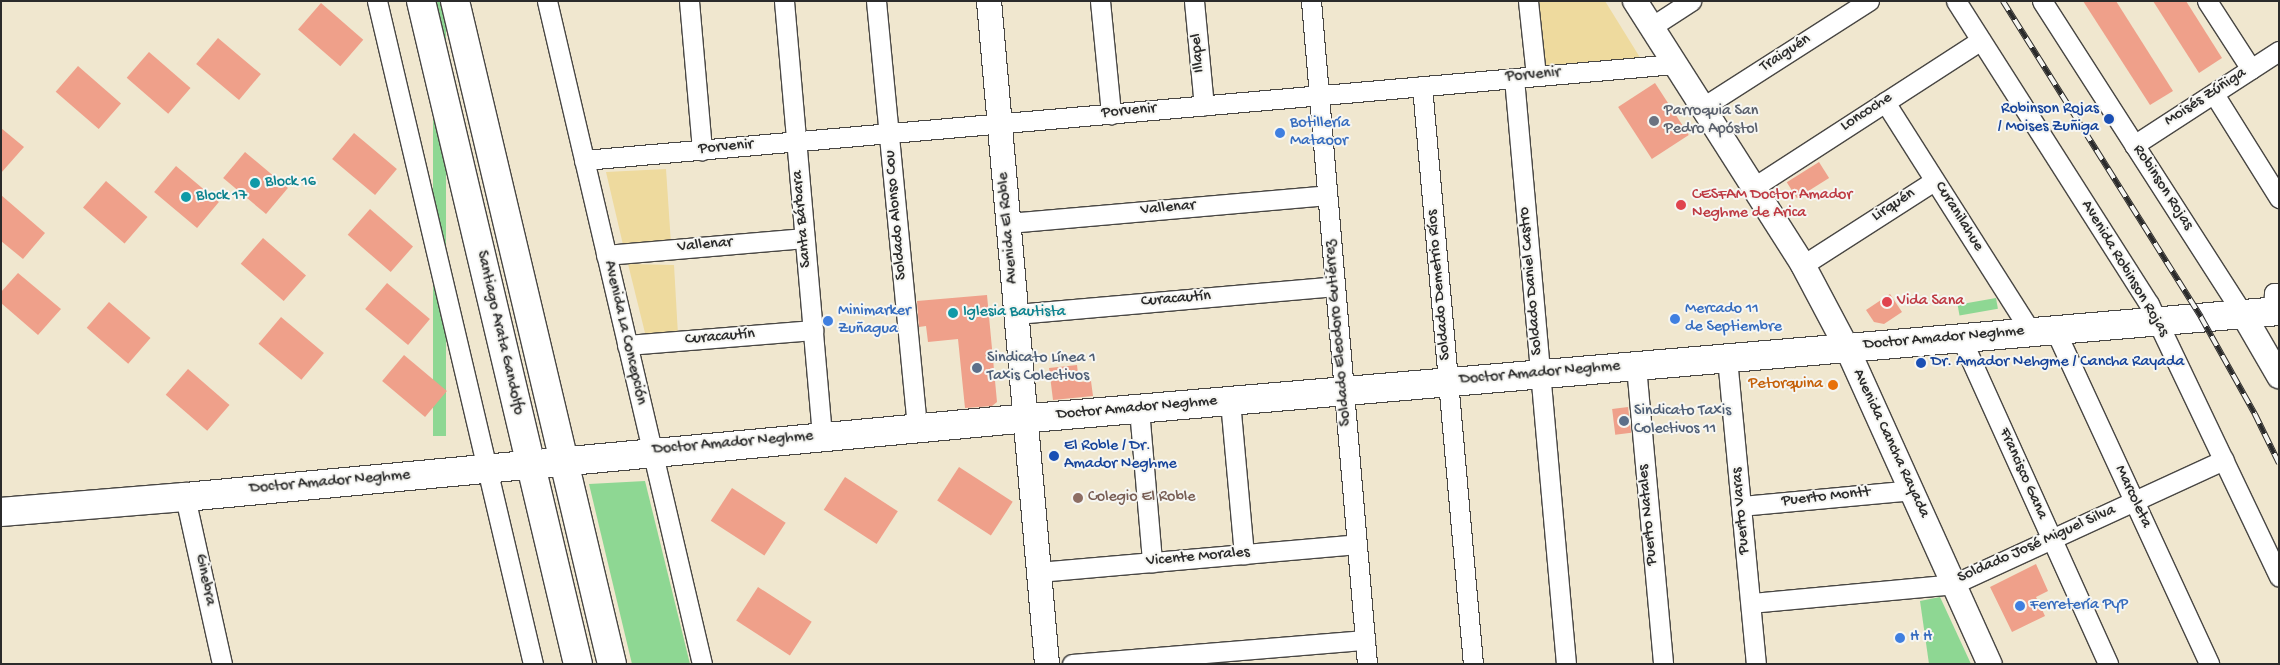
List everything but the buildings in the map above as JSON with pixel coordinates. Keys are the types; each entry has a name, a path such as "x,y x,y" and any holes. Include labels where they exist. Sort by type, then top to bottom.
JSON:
{"main road":[{"name":"Santiago Arata Gandolfo","path":"421,1 578,664"},
{"name":"Santiago Arata Gandolfo","path":"455,1 612,664"},
{"name":"Doctor Amador Neghme","path":"1,512 564,462 822,436 2243,314 2277,305"}],"street":[{"path":"377,1 533,664"},
{"name":"Avenida La Concepción","path":"546,1 702,664"},
{"path":"689,1 702,150"},
{"name":"Santa Bárbara","path":"784,1 822,436"},
{"name":"Soldado Alonso Cou","path":"876,1 917,428"},
{"name":"Avenida El Roble","path":"990,1 1047,664"},
{"path":"1100,1 1111,114"},
{"name":"Illapel","path":"1194,1 1204,106"},
{"name":"Soldado Eleodoro Gutiérrez","path":"1310,1 1367,664"},
{"path":"1528,1 1536,76"},
{"name":"Avenida Cancha Rayada","path":"1635,1 1803,265 1846,348 1990,664"},
{"path":"1651,27 1691,1"},
{"name":"Traiguén","path":"1703,107 1869,1"},
{"name":"Avenida Robinson Rojas","path":"1956,1 2139,288 2158,321 2279,577"},
{"name":"Robinson Rojas","path":"2042,1 2243,314 2279,376"},
{"path":"2207,1 2251,69"},
{"name":"Loncoche","path":"1754,187 1981,40"},
{"name":"Moisés Zúñiga","path":"2134,145 2279,51"},
{"name":"Porvenir","path":"584,160 1675,64"},
{"name":"Soldado Daniel Castro","path":"1514,78 1566,664"},
{"name":"Soldado Demetrio Ríos","path":"1422,86 1473,664"},
{"path":"2214,94 2279,198"},
{"name":"Curanilahue","path":"1885,102 1934,180 2043,331"},
{"name":"Lirquén","path":"1803,265 1934,180"},
{"name":"Vallenar","path":"1009,223 1327,195"},
{"name":"Vallenar","path":"606,254 804,238"},
{"name":"Curacautín","path":"1017,314 1335,286"},
{"name":"Curacautín","path":"627,345 813,330"},
{"name":"Marcoleta","path":"2043,331 2134,501 2209,664"},
{"name":"Francisco Gana","path":"1961,338 2108,664"},
{"name":"Puerto Varas","path":"1727,358 1756,664"},
{"name":"Puerto Natales","path":"1636,366 1662,664"},
{"path":"1230,401 1244,554"},
{"path":"1139,409 1152,562"},
{"name":"Soldado José Miguel Silva","path":"1751,603 1954,584 2224,460"},
{"name":"Puerto Montt","path":"1741,506 1912,490"},
{"name":"Ginebra","path":"185,497 222,664"},
{"name":"Vicente Morales","path":"1040,572 1357,544"},
{"path":"1072,664 1365,640"}],"green space":[{"path":"433,1 446,1 446,436 433,436"},
{"path":"1996,298 1998,309 1960,316 1958,305"},
{"path":"645,481 690,664 632,664 589,484"},
{"path":"1940,597 1971,664 1929,664 1920,601"}],"sand":[{"path":"1536,1 1605,1 1644,64 1546,72"},
{"path":"666,169 671,244 624,249 606,172"},
{"path":"628,264 674,265 678,335 646,337"}],"railway":[{"path":"2003,1 2201,317 2255,414 2279,463"}],"place":[{"name":"Robinson Rojas / Moises Zuñiga","path":"2109,119"},
{"name":"Parroquia San Pedro Apóstol","path":"1654,121"},
{"name":"Botillería Mataoor","path":"1280,133"},
{"name":"Block 16","path":"255,183"},
{"name":"Block 17","path":"186,197"},
{"name":"CESFAM Doctor Amador Neghme de Arica","path":"1681,205"},
{"name":"Vida Sana","path":"1887,302"},
{"name":"Iglesia Bautista","path":"953,313"},
{"name":"Mercado 11 de Septiembre","path":"1675,319"},
{"name":"Minimarker Zuñagua","path":"828,321"},
{"name":"Dr. Amador Nehgme / Cancha Rayada","path":"1921,363"},
{"name":"Sindicato Línea 1 Taxis Colectivos","path":"977,368"},
{"name":"Petorquina","path":"1833,385"},
{"name":"Sindicato Taxis Colectivos 11","path":"1624,421"},
{"name":"El Roble / Dr. Amador Neghme","path":"1054,456"},
{"name":"Colegio El Roble","path":"1078,498"},
{"name":"Ferretería PyP","path":"2020,606"},
{"name":"H H","path":"1900,638"}]}
